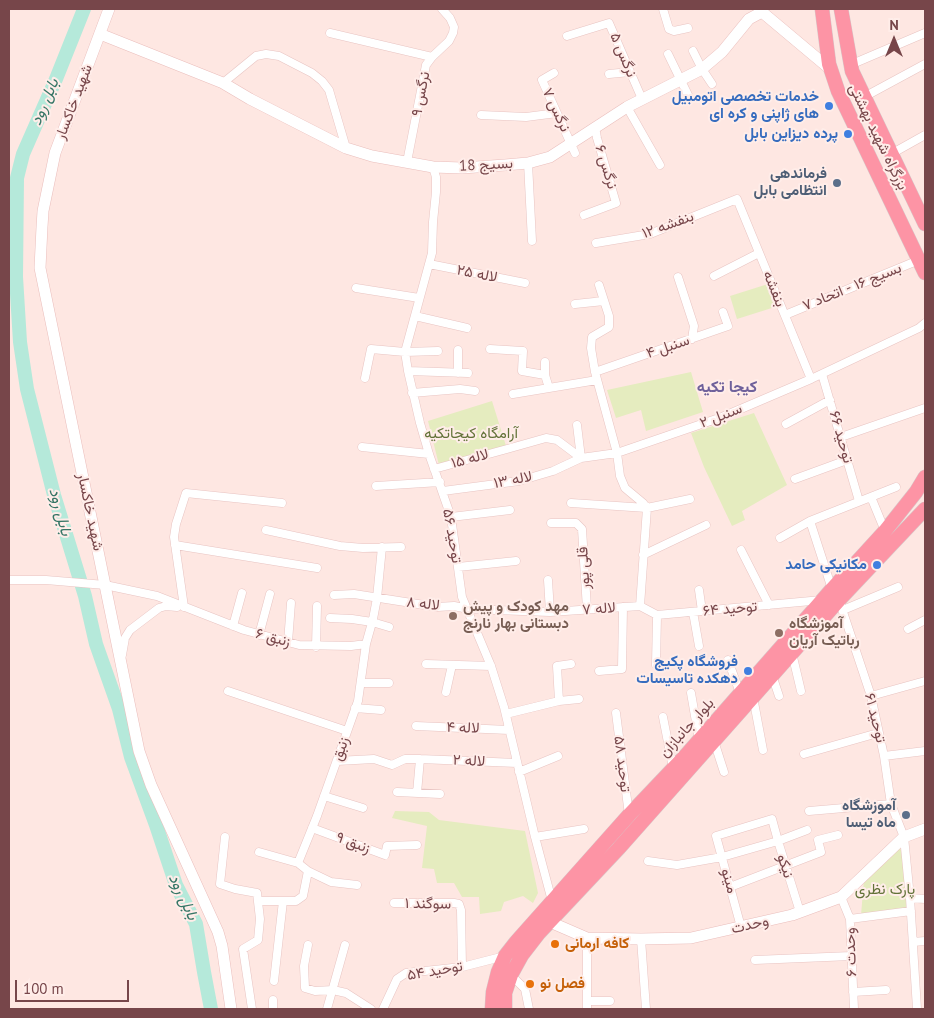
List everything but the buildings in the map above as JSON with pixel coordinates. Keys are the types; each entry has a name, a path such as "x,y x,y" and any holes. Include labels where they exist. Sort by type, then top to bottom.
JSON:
{"highway":[{"name":"بزرگراه شهید بهشتی","path":"822,9 830,68 838,92 925,273"},
{"name":"بزرگراه شهید بهشتی","path":"842,9 850,65 925,224"},
{"name":"بلوار جانبازان","path":"838,600 885,531 924,482"},
{"name":"بلوار جانبازان","path":"492,1009 493,992 498,972 505,956 552,901 699,740 747,695 772,675 838,600 925,509"},
{"name":"بلوار جانبازان","path":"505,1009 505,994 511,975 522,955 539,934 714,741 747,695 822,600 838,600"}],"main road":[{"name":"شهید خاکسار","path":"109,9 55,153 43,211 40,268 102,585 121,662 139,751 145,770 220,936 232,1009"},
{"name":"بسیج 18","path":"100,34 223,83 250,99 346,148 372,156 433,167 462,168 528,163 573,148 595,127 627,106 702,69 722,52 749,19 761,10 830,68"},
{"name":"وحدت","path":"550,922 587,938 690,938 792,915 841,897 904,836 925,829"}],"street":[{"name":"نرگس ۹","path":"407,162 426,65 449,41 453,33 454,27 450,18 442,9"},
{"path":"664,9 669,29 674,31 688,28"},
{"name":"نرگس ۵","path":"567,36 609,23 642,99"},
{"path":"330,33 432,57"},
{"path":"850,65 925,33"},
{"path":"693,52 712,84"},
{"path":"223,83 256,56 266,54 280,56 312,73 329,90 346,148"},
{"path":"668,54 688,97"},
{"path":"864,96 925,64"},
{"path":"609,74 630,72"},
{"name":"نرگس ۷","path":"554,73 542,80 573,148"},
{"path":"627,106 660,165"},
{"path":"481,115 526,117 557,113"},
{"name":"نرگس ۶","path":"584,216 616,203 595,127"},
{"path":"891,154 925,134"},
{"path":"528,163 532,241"},
{"name":"توحید ۵۶","path":"433,167 436,177 436,192 432,254 406,352 408,371 412,392 434,469 451,517 462,597 491,666 506,714 552,901"},
{"name":"بنفشه ۱۲","path":"596,243 650,234 737,199"},
{"name":"بنفشه","path":"737,199 811,379"},
{"path":"714,276 759,253"},
{"name":"بسیج ۱۶ - اتحاد ۷","path":"785,315 919,260"},
{"name":"لاله ۲۵","path":"429,264 525,284"},
{"path":"678,277 694,326 692,339"},
{"path":"599,285 609,316 609,328 592,337 591,348 596,376 617,452 620,476 625,488 647,508 640,606 657,615 656,665"},
{"path":"356,288 420,298"},
{"path":"575,304 604,301"},
{"name":"سنبل ۴","path":"513,394 549,388 596,376 728,326 723,312"},
{"path":"415,316 467,328"},
{"name":"سنبل ۲","path":"617,452 722,417 822,374 919,328 925,322"},
{"path":"365,378 371,349 406,352 438,351"},
{"path":"490,349 523,351 522,371 545,375"},
{"path":"458,350 458,373"},
{"path":"545,362 545,375 549,388"},
{"path":"408,371 468,373"},
{"name":"توحید ۶۶","path":"822,374 859,501"},
{"path":"412,392 460,389 475,391"},
{"path":"786,424 830,400"},
{"path":"841,438 925,408"},
{"path":"577,426 581,458 617,452"},
{"name":"لاله ۱۵","path":"434,469 546,438 557,440 581,458"},
{"path":"362,447 430,454"},
{"name":"لاله ۱۳","path":"443,491 519,481 553,471 581,458"},
{"path":"795,479 847,460"},
{"path":"376,486 440,482"},
{"path":"780,538 810,521 896,487"},
{"path":"121,662 125,638 136,625 163,607 184,607 174,537 186,493 282,503"},
{"path":"871,497 885,531"},
{"path":"571,502 647,508 690,499"},
{"path":"451,517 510,510"},
{"path":"810,521 838,600 898,587"},
{"name":"قلی پور","path":"551,522 576,523 582,529 587,610"},
{"path":"643,555 706,525"},
{"path":"266,530 340,546 401,547"},
{"path":"175,545 317,568"},
{"name":"زنبق","path":"298,863 358,701 366,644 378,598 382,547"},
{"path":"741,550 769,605"},
{"path":"458,567 516,561"},
{"name":"زنبق ۶","path":"9,580 46,580 102,585 158,596 233,626 299,645 351,646 366,644"},
{"path":"548,580 550,612"},
{"path":"699,590 702,611"},
{"path":"233,626 242,593"},
{"path":"259,635 270,594"},
{"name":"لاله ۸","path":"334,595 354,594 437,607 454,606 468,609"},
{"name":"توحید ۶۴","path":"657,615 822,600"},
{"name":"توحید ۶۱","path":"838,600 871,696 884,756 891,804 904,836 918,1009"},
{"path":"288,642 291,603"},
{"path":"316,646 317,606"},
{"name":"لاله ۷","path":"468,609 550,612 640,606"},
{"path":"599,671 622,669 622,607"},
{"path":"692,612 700,646"},
{"path":"330,618 372,622 389,627"},
{"path":"908,629 925,620"},
{"path":"792,653 801,691"},
{"path":"728,660 747,695 763,750"},
{"path":"426,664 491,666"},
{"path":"559,701 557,666 571,664"},
{"path":"446,692 452,665"},
{"path":"772,675 779,696"},
{"path":"871,696 925,682"},
{"path":"361,683 389,683"},
{"path":"228,691 347,731"},
{"path":"691,693 699,740"},
{"path":"506,714 559,701 579,699"},
{"path":"355,708 382,710"},
{"name":"توحید ۵۸","path":"616,713 629,815"},
{"path":"663,717 673,768"},
{"name":"لاله ۴","path":"416,726 509,730"},
{"path":"804,754 878,733"},
{"path":"714,741 724,772"},
{"path":"884,756 925,751"},
{"path":"519,772 558,756"},
{"name":"لاله ۲","path":"337,761 374,759 392,765 405,759 517,763"},
{"path":"417,793 420,759"},
{"path":"397,792 440,794"},
{"path":"324,796 363,808"},
{"path":"809,811 891,804"},
{"name":"نیکو","path":"716,836 772,819 800,912"},
{"name":"زنبق ۹","path":"312,828 385,855 388,846 417,845"},
{"path":"535,837 584,828"},
{"path":"648,861 677,865 722,856 778,841 807,830"},
{"path":"730,887 821,852 818,840 838,835"},
{"name":"مینو","path":"716,836 741,927"},
{"path":"225,837 220,884 257,893 260,919 258,940 243,949 252,1009"},
{"path":"259,852 298,863 308,871 330,882 357,885"},
{"path":"258,901 296,901 303,896 308,871"},
{"name":"وحدت ۶","path":"841,897 850,919 854,1009"},
{"path":"910,898 925,899"},
{"path":"274,981 283,901"},
{"name":"سوگند ۱","path":"394,903 459,904 461,910 462,967"},
{"path":"850,919 911,911"},
{"path":"587,938 587,1005 610,1001"},
{"path":"641,939 646,1009"},
{"path":"913,942 925,941"},
{"path":"308,945 304,966 305,988 315,992 333,990 346,993 371,1009"},
{"path":"327,1009 345,945"},
{"name":"توحید ۵۴","path":"383,1009 397,979 406,973 462,967 505,956"},
{"path":"755,960 851,956"},
{"path":"511,975 525,989 529,1009"},
{"path":"853,992 886,990"},
{"path":"273,1000 273,1009"}],"green space":[{"path":"768,284 775,307 737,319 730,296"},
{"path":"691,372 703,412 646,431 641,410 616,418 607,390"},
{"name":"آرامگاه کیجاتکیه","path":"492,401 507,449 440,469 428,421"},
{"path":"754,413 787,485 742,511 745,520 732,526 704,467 691,433"},
{"path":"395,811 429,812 439,820 525,831 538,893 533,903 523,896 504,902 501,911 480,914 479,897 462,897 454,883 437,883 434,869 422,868 427,826 392,818"},
{"name":"پارک نظری","path":"899,849 903,850 909,908 861,915 864,879"}],"waterway":[{"name":"بابل رود","path":"84,9 23,154 17,178 16,277 20,342 27,389 54,495 85,596 96,644 119,709 131,757 176,885 196,924 211,1009"}],"place":[{"name":"خدمات تخصصی اتومبیل های ژاپنی و کره ای","path":"829,106"},
{"name":"پرده دیزاین بابل","path":"848,134"},
{"name":"فرماندهی انتظامی بابل","path":"837,183"},
{"name":"مکانیکی حامد","path":"877,565"},
{"name":"مهد کودک و پیش دبستانی بهار نارنج","path":"453,616"},
{"name":"آموزشگاه رباتیک آریان","path":"779,633"},
{"name":"فروشگاه پکیج دهکده تاسیسات","path":"748,671"},
{"name":"آموزشگاه ماه تیسا","path":"906,815"},
{"name":"کافه ارمانی","path":"555,944"},
{"name":"فصل نو","path":"530,984"}],"district":[{"name":"کیجا تکیه","path":"727,387"}]}
